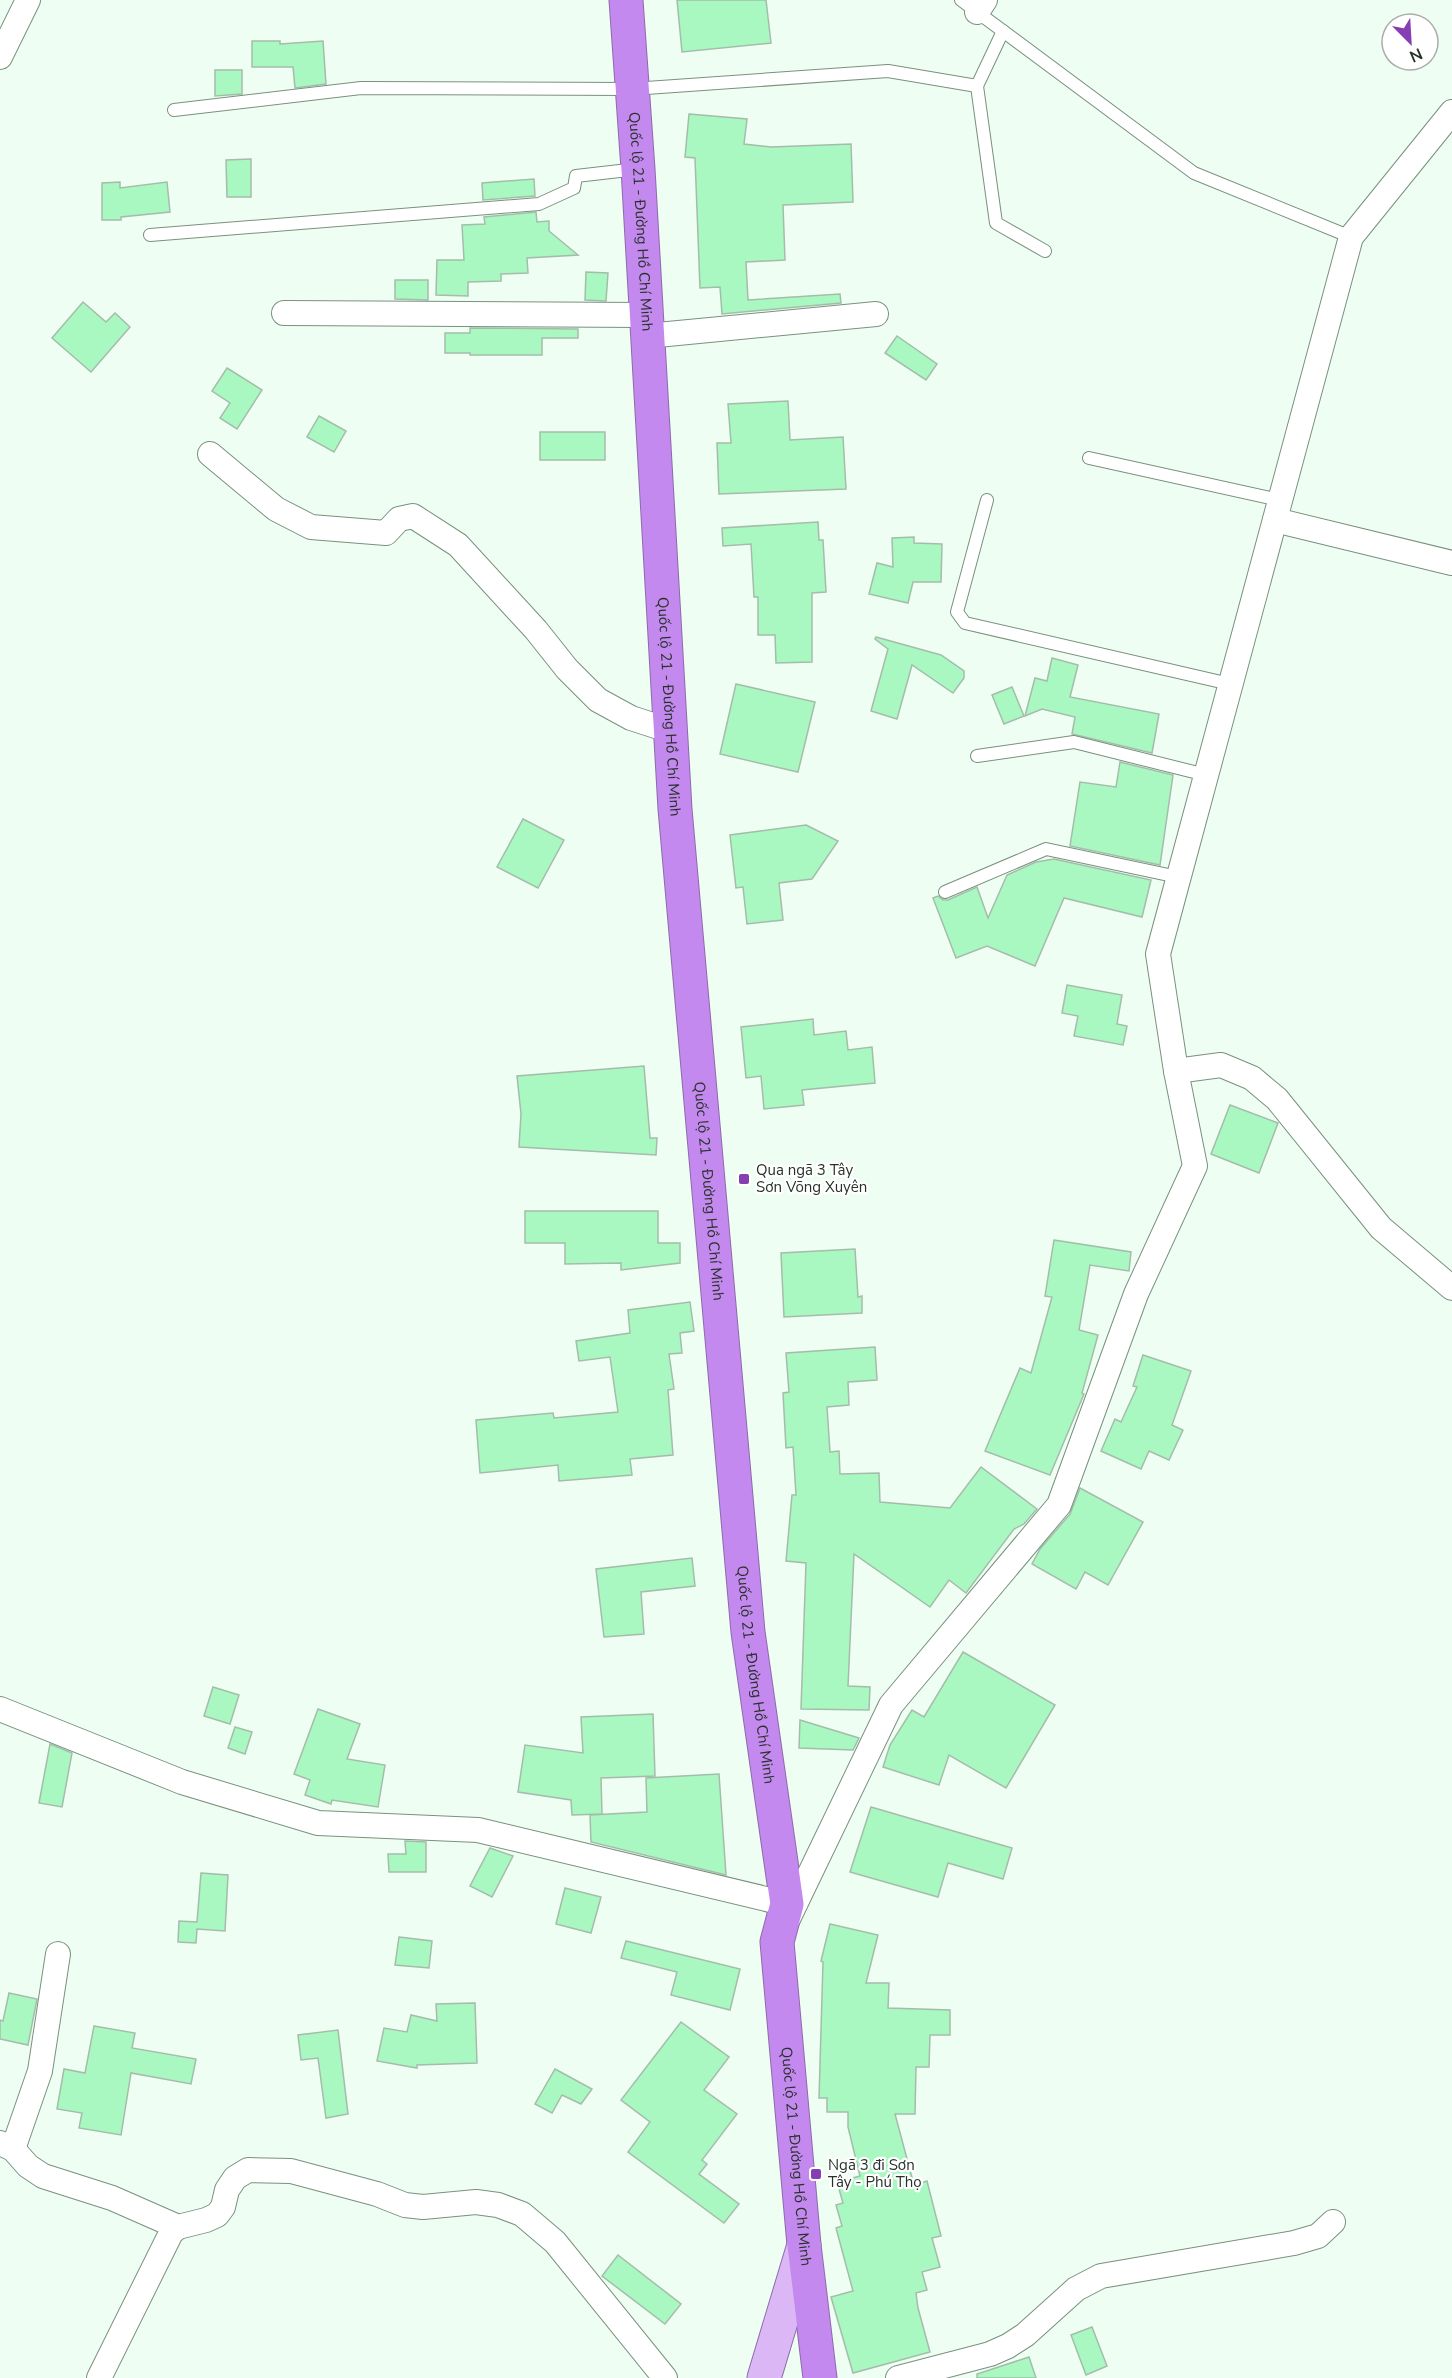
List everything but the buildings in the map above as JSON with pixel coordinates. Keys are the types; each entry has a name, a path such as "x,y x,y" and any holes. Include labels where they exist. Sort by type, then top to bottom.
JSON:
{"highway":[{"name":"Quốc lộ 21 - Đường Hồ Chí Minh","path":"626,0 675,809 748,1632 787,1904 777,1942 804,2245 820,2378"}],"main road":[{"path":"764,2378 804,2245"}],"street":[{"path":"0,57 28,0"},
{"path":"777,1942 891,1705 1059,1505 1136,1294 1194,1166 1176,1071 1158,954 1351,237 1452,112"},
{"path":"284,313 646,326 876,314"},
{"path":"210,454 276,509 311,527 386,533 399,519 413,516 458,544 536,630 567,669 598,700 631,718 671,731"},
{"path":"1277,510 1452,563"},
{"path":"1176,1071 1221,1065 1252,1078 1277,1100 1381,1228 1452,1288"},
{"path":"0,1709 182,1782 318,1823 478,1830 787,1904"},
{"path":"58,1954 40,2071 7,2146 28,2166 43,2176 112,2198 178,2227"},
{"path":"108,2375 171,2233 178,2227 217,2215 223,2207 227,2190 235,2178 248,2170 291,2171 377,2194 405,2205 423,2207 476,2202 498,2205 522,2214 555,2242 665,2378"},
{"path":"897,2378 990,2354 1008,2346 1025,2335 1076,2289 1101,2276 1294,2244 1318,2236 1333,2222"}],"lane":[{"path":"974,4 1003,31 1194,173 1351,237"},
{"path":"1003,31 976,86 996,223 1045,251"},
{"path":"174,110 361,88 632,89 888,71 976,86"},
{"path":"150,235 539,204 574,188 576,176 638,169"},
{"path":"1089,458 1277,510"},
{"path":"987,500 957,612 965,623 1230,684"},
{"path":"976,756 1074,742 1206,775"},
{"path":"945,892 1046,849 1178,877"}],"place":[{"name":"Qua ngã 3 Tây Sơn Võng Xuyên","path":"744,1179"},
{"name":"Ngã 3 đi Sơn Tây - Phú Thọ","path":"816,2174"}]}
